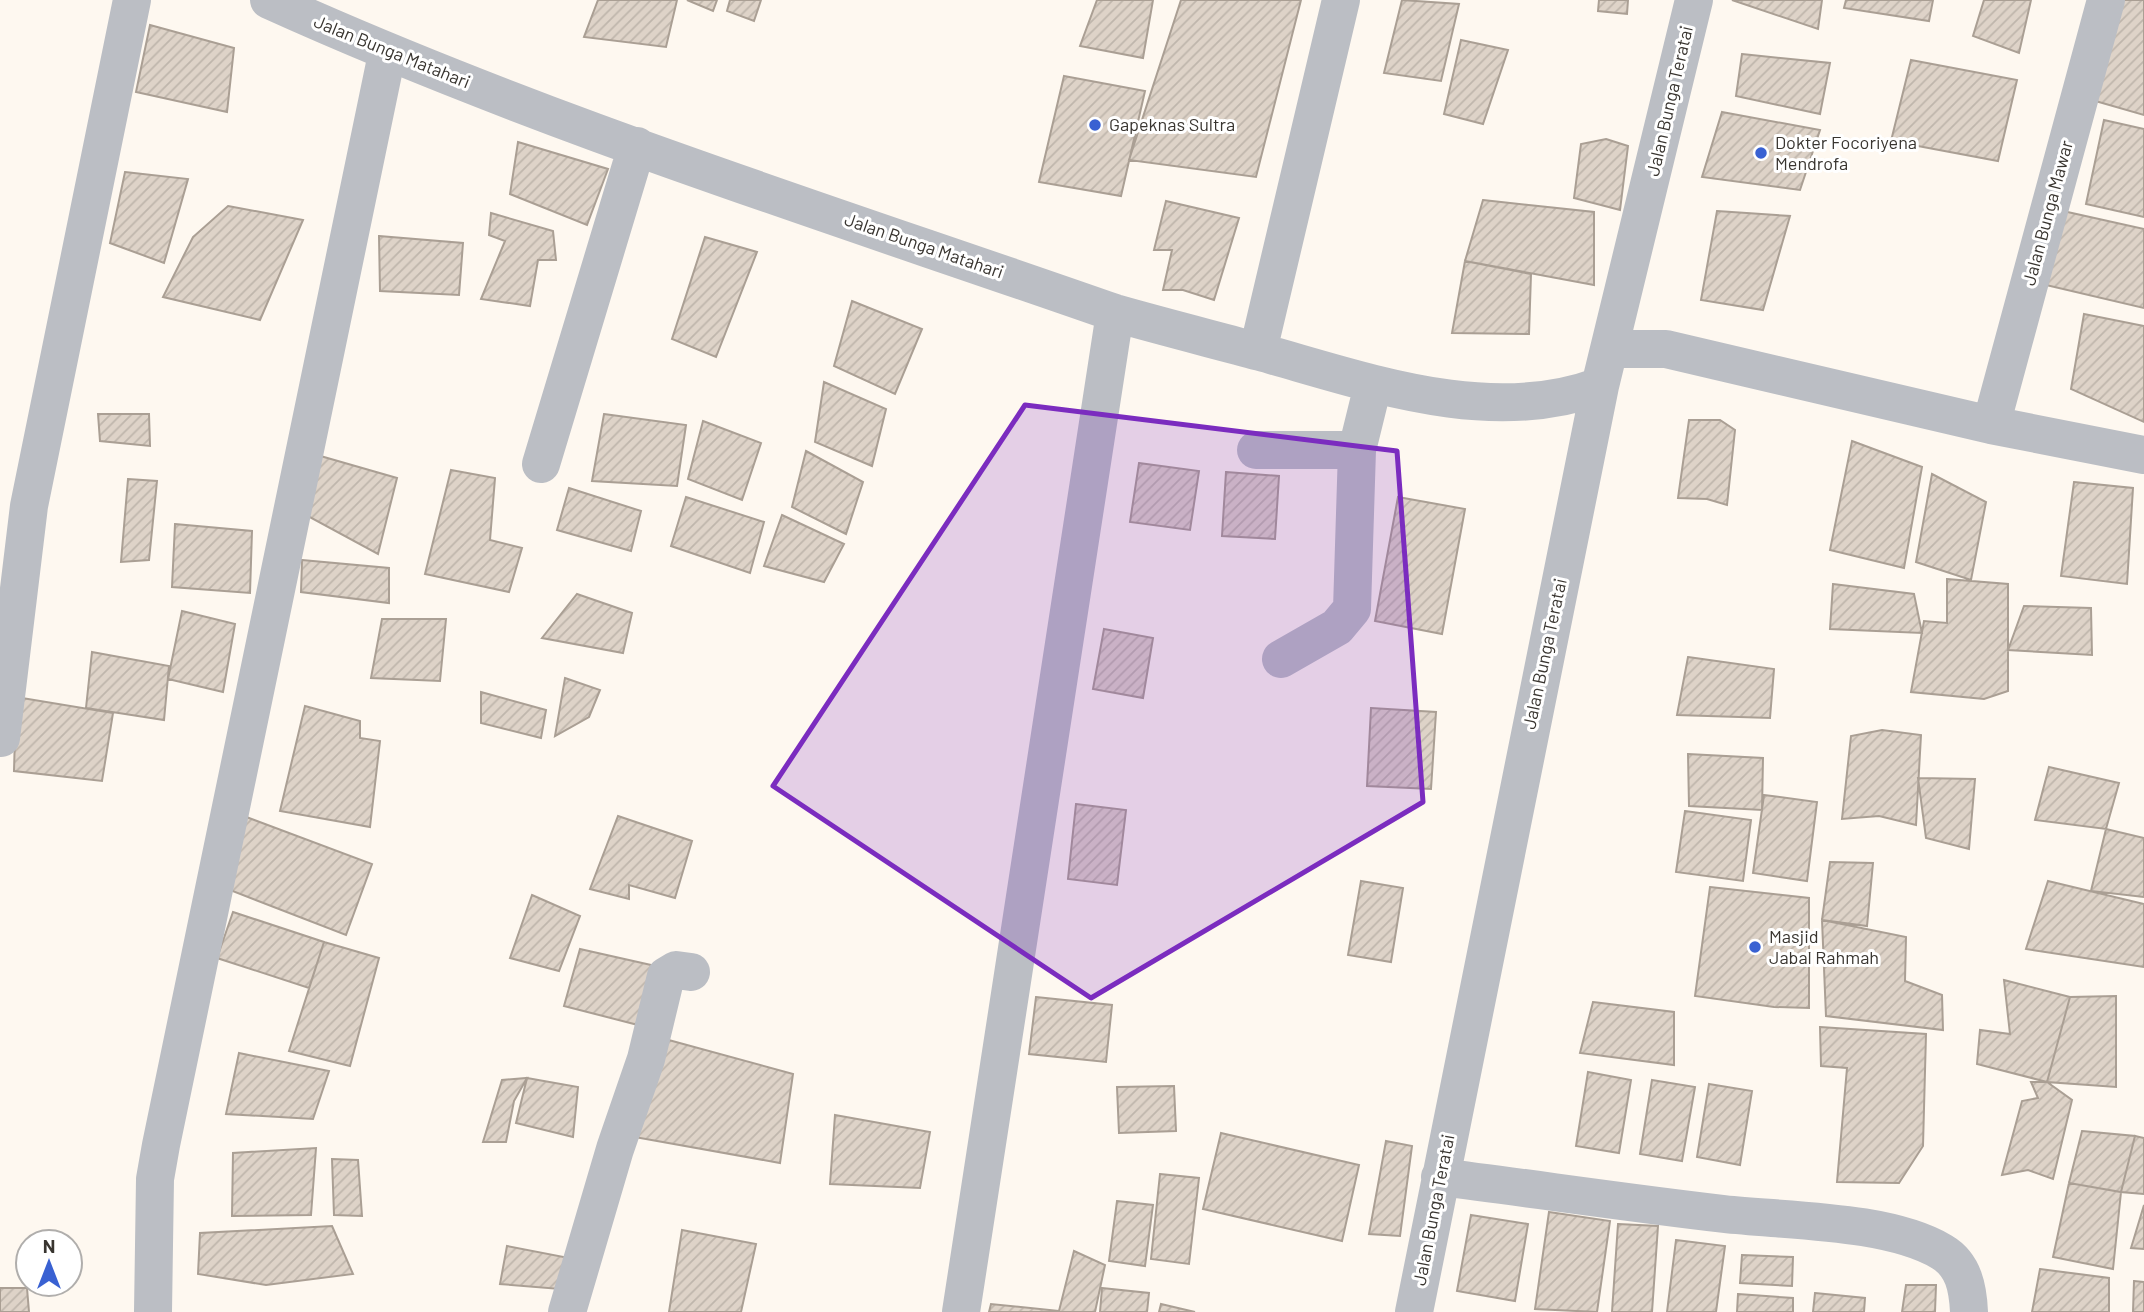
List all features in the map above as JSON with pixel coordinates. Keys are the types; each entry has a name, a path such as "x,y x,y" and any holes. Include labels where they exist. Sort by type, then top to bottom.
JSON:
{"street":[{"path":"1,738 29,506 132,0"},
{"name":"Jalan Bunga Matahari","path":"269,0 387,54 637,146 1115,313 1373,385 1479,401 1517,403 1577,395 1600,386"},
{"path":"1258,351 1341,0"},
{"name":"Jalan Bunga Teratai","path":"1414,1312 1600,386 1694,0"},
{"name":"Jalan Bunga Mawar","path":"1991,425 2106,0"},
{"path":"153,1312 155,1179 161,1145 387,54"},
{"path":"541,464 637,146"},
{"path":"961,1312 1115,313"},
{"path":"1609,349 1666,349 1991,425 2144,455"},
{"path":"1282,659 1337,627 1352,609 1357,450 1373,385"},
{"path":"1256,450 1357,450"},
{"path":"567,1312 615,1149 646,1059 666,976 676,970 691,972"},
{"path":"1440,1177 1722,1214 1889,1232 1934,1248 1957,1265 1965,1280 1969,1312"}],"highlighted area":[{"path":"1025,405 1397,451 1423,802 1091,998 773,786"}],"building":[{"path":"598,0 677,0 666,47 584,37"},
{"path":"687,0 717,0 713,11"},
{"path":"730,0 761,0 754,21 727,11"},
{"path":"1097,0 1153,0 1143,58 1080,46"},
{"path":"1181,0 1301,0 1256,177 1129,160"},
{"path":"1402,0 1459,4 1441,81 1384,73"},
{"path":"1599,0 1628,0 1627,14 1598,11"},
{"path":"1732,0 1822,0 1818,29"},
{"path":"1846,0 1933,0 1929,21 1844,8"},
{"path":"1984,0 2031,0 2019,53 1973,36"},
{"path":"2121,0 2144,0 2144,115 2092,100"},
{"path":"150,25 234,48 227,112 136,92"},
{"path":"1461,40 1508,50 1483,124 1444,114"},
{"path":"1742,54 1830,63 1820,114 1736,96"},
{"path":"1911,60 2017,80 1998,161 1891,141"},
{"name":"Gapeknas Sultra","path":"1064,76 1145,91 1121,196 1039,182"},
{"name":"Dokter Focoriyena Mendrofa","path":"1722,112 1820,130 1800,190 1702,177"},
{"path":"2104,120 2144,129 2144,217 2086,204"},
{"path":"1606,139 1628,146 1620,210 1574,198 1581,144"},
{"path":"518,142 608,169 587,225 510,194"},
{"path":"125,172 188,179 164,263 110,243"},
{"path":"1483,200 1594,212 1594,285 1465,261"},
{"path":"1166,201 1239,218 1214,300 1183,290 1163,290 1172,250 1154,250"},
{"path":"228,206 303,220 260,320 163,297 193,237"},
{"path":"1717,211 1790,216 1763,310 1701,300"},
{"path":"2063,211 2144,229 2144,308 2046,285"},
{"path":"491,213 553,231 556,260 538,260 530,306 481,299 505,241 489,235"},
{"path":"379,236 463,243 459,295 380,291"},
{"path":"705,237 757,252 716,357 672,339"},
{"path":"1465,261 1531,274 1529,334 1452,333"},
{"path":"852,301 922,329 895,394 834,366"},
{"path":"2084,314 2144,326 2144,422 2071,389"},
{"path":"824,382 886,409 872,466 815,442"},
{"path":"98,414 149,414 150,446 100,441"},
{"path":"604,414 686,425 677,486 592,481"},
{"path":"1689,420 1720,420 1735,430 1727,505 1707,499 1678,498"},
{"path":"703,421 761,443 742,500 688,479"},
{"path":"1852,441 1922,467 1904,568 1830,550"},
{"path":"806,451 863,482 846,534 792,507"},
{"path":"317,455 397,478 378,554 304,514"},
{"path":"1139,463 1199,471 1190,530 1130,522"},
{"path":"451,470 495,478 490,540 522,548 509,592 425,574"},
{"path":"1226,472 1279,476 1275,539 1222,536"},
{"path":"1932,474 1986,502 1971,580 1916,562"},
{"path":"128,479 157,481 149,560 121,562"},
{"path":"2074,482 2133,488 2127,584 2061,576"},
{"path":"569,488 641,511 631,551 557,530"},
{"path":"686,497 764,522 750,573 671,546"},
{"path":"1398,497 1465,509 1442,634 1375,621"},
{"path":"782,515 844,544 824,582 764,566"},
{"path":"175,524 252,531 250,593 172,587"},
{"path":"302,560 389,568 389,603 301,592"},
{"path":"1947,579 2008,584 2008,691 1984,699 1911,692 1924,621 1947,623"},
{"path":"1833,584 1914,594 1922,633 1830,629"},
{"path":"577,594 632,613 623,653 542,638"},
{"path":"2024,606 2091,608 2092,655 2008,650"},
{"path":"182,611 235,624 223,692 168,679"},
{"path":"382,619 446,619 440,681 371,678"},
{"path":"1104,629 1153,638 1143,698 1093,689"},
{"path":"92,652 169,666 164,720 86,708"},
{"path":"1688,657 1774,669 1770,718 1677,715"},
{"path":"565,678 600,690 589,717 555,736"},
{"path":"481,692 546,710 541,738 481,723"},
{"path":"16,697 113,713 102,781 14,771"},
{"path":"305,706 360,721 360,738 380,741 370,827 280,811"},
{"path":"1371,708 1436,712 1431,789 1367,786"},
{"path":"1882,730 1921,735 1916,825 1879,816 1842,819 1851,736"},
{"path":"1688,754 1763,758 1762,810 1689,806"},
{"path":"2049,767 2119,783 2106,829 2035,820"},
{"path":"1918,778 1975,779 1969,849 1926,838"},
{"path":"1764,795 1817,802 1807,881 1753,873"},
{"path":"1076,804 1126,810 1117,885 1068,879"},
{"path":"1685,811 1751,820 1743,881 1676,872"},
{"path":"233,812 372,864 346,935 217,885"},
{"path":"618,816 692,841 675,898 629,885 629,899 590,889"},
{"path":"2106,829 2144,838 2144,897 2091,891"},
{"path":"1830,862 1873,863 1867,926 1822,920"},
{"path":"1361,881 1403,888 1391,962 1348,955"},
{"path":"2048,881 2144,904 2144,967 2026,949"},
{"name":"Masjid Jabal Rahmah","path":"1710,887 1809,898 1809,1008 1774,1007 1695,996"},
{"path":"532,895 580,916 559,971 510,958"},
{"path":"233,912 324,942 309,988 217,958"},
{"path":"1822,920 1906,937 1905,981 1942,995 1943,1030 1826,1016"},
{"path":"324,942 379,958 350,1066 289,1051"},
{"path":"580,949 660,967 638,1025 564,1006"},
{"path":"2004,980 2070,997 2047,1082 1977,1064 1980,1030 2010,1034"},
{"path":"2116,996 2116,1087 2047,1082 2070,997"},
{"path":"1036,997 1112,1005 1106,1062 1029,1054"},
{"path":"1593,1002 1674,1012 1674,1065 1580,1053"},
{"path":"1820,1027 1926,1034 1923,1146 1899,1183 1837,1182 1847,1068 1821,1066"},
{"path":"665,1039 793,1074 780,1163 629,1136"},
{"path":"239,1053 329,1071 313,1119 226,1114"},
{"path":"1588,1072 1631,1080 1619,1153 1576,1146"},
{"path":"527,1078 578,1087 573,1137 516,1123"},
{"path":"527,1078 514,1101 506,1142 483,1142 502,1080"},
{"path":"1652,1080 1695,1087 1682,1161 1640,1154"},
{"path":"2031,1082 2047,1082 2072,1100 2053,1179 2028,1170 2002,1175 2022,1101 2038,1098"},
{"path":"1709,1084 1752,1091 1740,1165 1697,1157"},
{"path":"1174,1086 1176,1131 1119,1133 1117,1087"},
{"path":"835,1115 930,1132 920,1188 830,1184"},
{"path":"2082,1131 2135,1136 2121,1192 2069,1183"},
{"path":"1221,1133 1359,1165 1342,1241 1203,1209"},
{"path":"2135,1136 2144,1138 2144,1194 2121,1192"},
{"path":"1386,1141 1412,1146 1400,1236 1369,1234"},
{"path":"316,1148 311,1215 232,1216 233,1153"},
{"path":"332,1159 358,1160 362,1216 334,1215"},
{"path":"1160,1174 1199,1178 1189,1264 1151,1259"},
{"path":"2069,1183 2121,1192 2113,1269 2053,1257"},
{"path":"1117,1201 1153,1205 1145,1266 1109,1261"},
{"path":"2144,1205 2144,1249 2131,1248"},
{"path":"1549,1212 1610,1221 1597,1312 1535,1309"},
{"path":"1471,1215 1528,1224 1515,1301 1457,1291"},
{"path":"1618,1224 1658,1226 1652,1312 1612,1312"},
{"path":"332,1226 353,1274 266,1285 198,1274 200,1233"},
{"path":"682,1230 756,1244 741,1312 669,1312"},
{"path":"1676,1240 1725,1246 1716,1312 1667,1312"},
{"path":"507,1246 569,1258 572,1290 500,1284"},
{"path":"1074,1251 1105,1265 1095,1312 989,1312 991,1304 1059,1311"},
{"path":"1742,1255 1793,1257 1792,1286 1740,1283"},
{"path":"2040,1269 2109,1278 2109,1312 2032,1312"},
{"path":"2134,1281 2144,1282 2144,1312 2133,1312"},
{"path":"1906,1285 1936,1285 1935,1312 1902,1312"},
{"path":"0,1288 14,1288 14,1298 28,1298 29,1312 0,1312"},
{"path":"1102,1288 1149,1293 1147,1312 1100,1312"},
{"path":"1815,1293 1865,1298 1864,1312 1813,1312"},
{"path":"1738,1294 1793,1298 1793,1312 1737,1312"},
{"path":"1161,1304 1195,1312 1159,1312"}],"place":[{"name":"Gapeknas Sultra","path":"1095,125"},
{"name":"Dokter Focoriyena Mendrofa","path":"1761,153"},
{"name":"Masjid Jabal Rahmah","path":"1755,947"}]}
